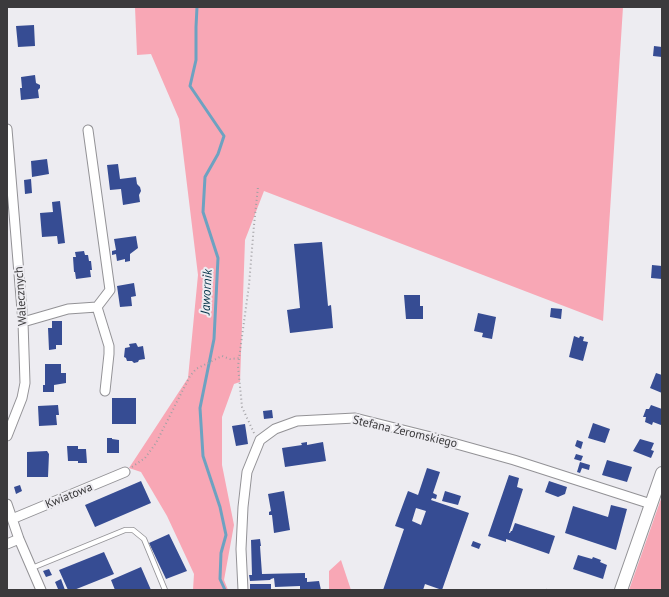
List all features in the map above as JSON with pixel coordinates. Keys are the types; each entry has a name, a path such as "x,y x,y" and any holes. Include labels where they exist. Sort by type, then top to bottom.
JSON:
{"street":[{"name":"Walecznych","path":"7,129 23,322 24,391 7,436"},
{"path":"23,322 68,309 97,307 110,290 88,130"},
{"path":"97,307 109,346 105,391"},
{"name":"Stefana Żeromskiego","path":"244,590 241,549 247,472 260,440 275,429 297,421 355,418 514,460 651,504"},
{"name":"Kwiatowa","path":"12,519 125,472"},
{"path":"621,590 662,473"},
{"path":"7,504 19,539 41,590"},
{"path":"7,544 19,539"}],"lane":[{"path":"32,568 126,530 133,530 144,539 165,590"}],"path":[{"path":"258,186 249,285 238,366 242,407 258,444"},
{"path":"125,472 145,458 156,442 190,376 196,369 222,356 230,359 240,358"}],"shaded area":[{"path":"135,7 623,7 603,321 264,191 245,240 240,382 234,384 222,417 222,465 234,525 224,580 228,590 193,590 194,574 167,516 141,472 129,468 188,378 198,275 179,119 151,54 137,55"},
{"path":"662,496 662,590 629,590"},
{"path":"341,560 351,590 329,590 329,571"}],"building":[{"path":"34,25 35,46 18,47 16,26"},
{"path":"654,46 662,47 662,57 653,56"},
{"path":"35,75 36,83 40,85 38,90 39,98 21,100 21,77"},
{"path":"47,159 49,174 32,177 31,161"},
{"path":"118,164 120,179 136,177 137,184 141,191 139,195 140,202 123,205 121,189 110,190 107,165"},
{"path":"31,179 32,193 25,194 24,180"},
{"path":"60,201 65,243 58,244 57,236 42,237 40,213 53,212 52,202"},
{"path":"136,236 138,248 130,254 130,261 125,262 125,259 117,261 116,254 112,255 112,251 116,250 114,239"},
{"path":"322,242 328,306 331,305 333,328 290,333 287,310 300,308 294,244"},
{"path":"84,251 85,255 88,255 89,261 91,261 91,277 76,279 73,257 76,257 75,252"},
{"path":"652,265 662,266 662,279 651,278"},
{"path":"134,283 136,296 131,297 132,306 120,307 117,286"},
{"path":"404,295 420,295 420,306 423,306 423,319 406,319"},
{"path":"551,308 562,309 561,319 550,317"},
{"path":"478,313 496,317 492,339 482,337 483,333 474,331"},
{"path":"52,321 62,321 62,345 56,345 56,349 49,350 48,328 52,328"},
{"path":"574,336 579,338 580,336 584,337 583,341 588,342 583,361 569,357"},
{"path":"136,343 138,347 143,346 145,359 134,363 132,361 127,361 124,357 125,348 130,347 129,344"},
{"path":"45,364 61,364 61,373 66,373 66,383 54,385 54,392 43,392 43,385 45,385"},
{"path":"656,373 662,375 662,393 650,388"},
{"path":"112,398 136,398 136,424 112,424"},
{"path":"58,405 59,415 56,415 57,425 39,426 38,406"},
{"path":"651,405 662,409 661,425 653,422 652,425 645,422 646,417 643,417 646,409 649,409"},
{"path":"272,410 273,418 264,419 263,411"},
{"path":"593,423 610,429 605,443 588,438"},
{"path":"245,424 248,444 236,446 232,426"},
{"path":"107,438 119,440 119,453 107,453"},
{"path":"640,439 654,443 651,450 654,451 651,458 633,451"},
{"path":"577,440 583,442 581,449 575,446"},
{"path":"307,442 307,445 323,442 326,461 285,467 282,448 302,445 301,443"},
{"path":"67,446 78,446 78,449 86,449 87,463 68,461"},
{"path":"47,451 49,454 48,477 27,477 27,452"},
{"path":"576,454 583,456 581,461 574,459"},
{"path":"607,460 632,467 627,482 602,475"},
{"path":"580,462 590,465 589,470 582,468 580,473 577,472"},
{"path":"427,468 440,472 433,493 437,495 436,499 432,498 431,500 469,513 442,590 425,584 423,590 383,590 404,529 395,526 408,491 418,495","holes":["416,508 426,511 421,525 412,521"]},
{"path":"509,475 519,478 517,487 523,489 509,533 512,531 515,523 555,536 549,554 506,539 506,542 488,536"},
{"path":"141,481 151,503 95,527 85,505"},
{"path":"549,481 567,487 565,494 558,497 545,492"},
{"path":"20,485 22,491 16,494 14,487"},
{"path":"284,491 290,530 274,533 272,515 269,515 269,512 271,511 268,494"},
{"path":"445,491 461,496 458,505 442,501"},
{"path":"611,505 627,509 616,550 565,533 573,506 608,517"},
{"path":"169,534 187,571 166,579 149,543"},
{"path":"260,539 262,574 305,573 307,582 319,581 321,590 300,590 300,586 275,587 274,578 270,580 250,581 249,575 252,575 251,540"},
{"path":"473,541 481,544 479,549 471,546"},
{"path":"104,552 114,574 74,590 68,590 59,570"},
{"path":"578,555 592,559 593,557 601,560 600,562 607,565 603,579 573,569"},
{"path":"141,567 151,590 115,590 111,580"},
{"path":"49,569 52,575 46,577 43,571"},
{"path":"61,579 65,590 58,590 55,582"},
{"path":"250,584 271,584 271,590 250,590"}],"waterway":[{"name":"Jawornik","path":"197,7 196,60 190,86 224,136 218,154 205,177 203,212 218,258 214,339 200,408 203,456 220,507 226,535 221,553 220,579 225,590"}]}
